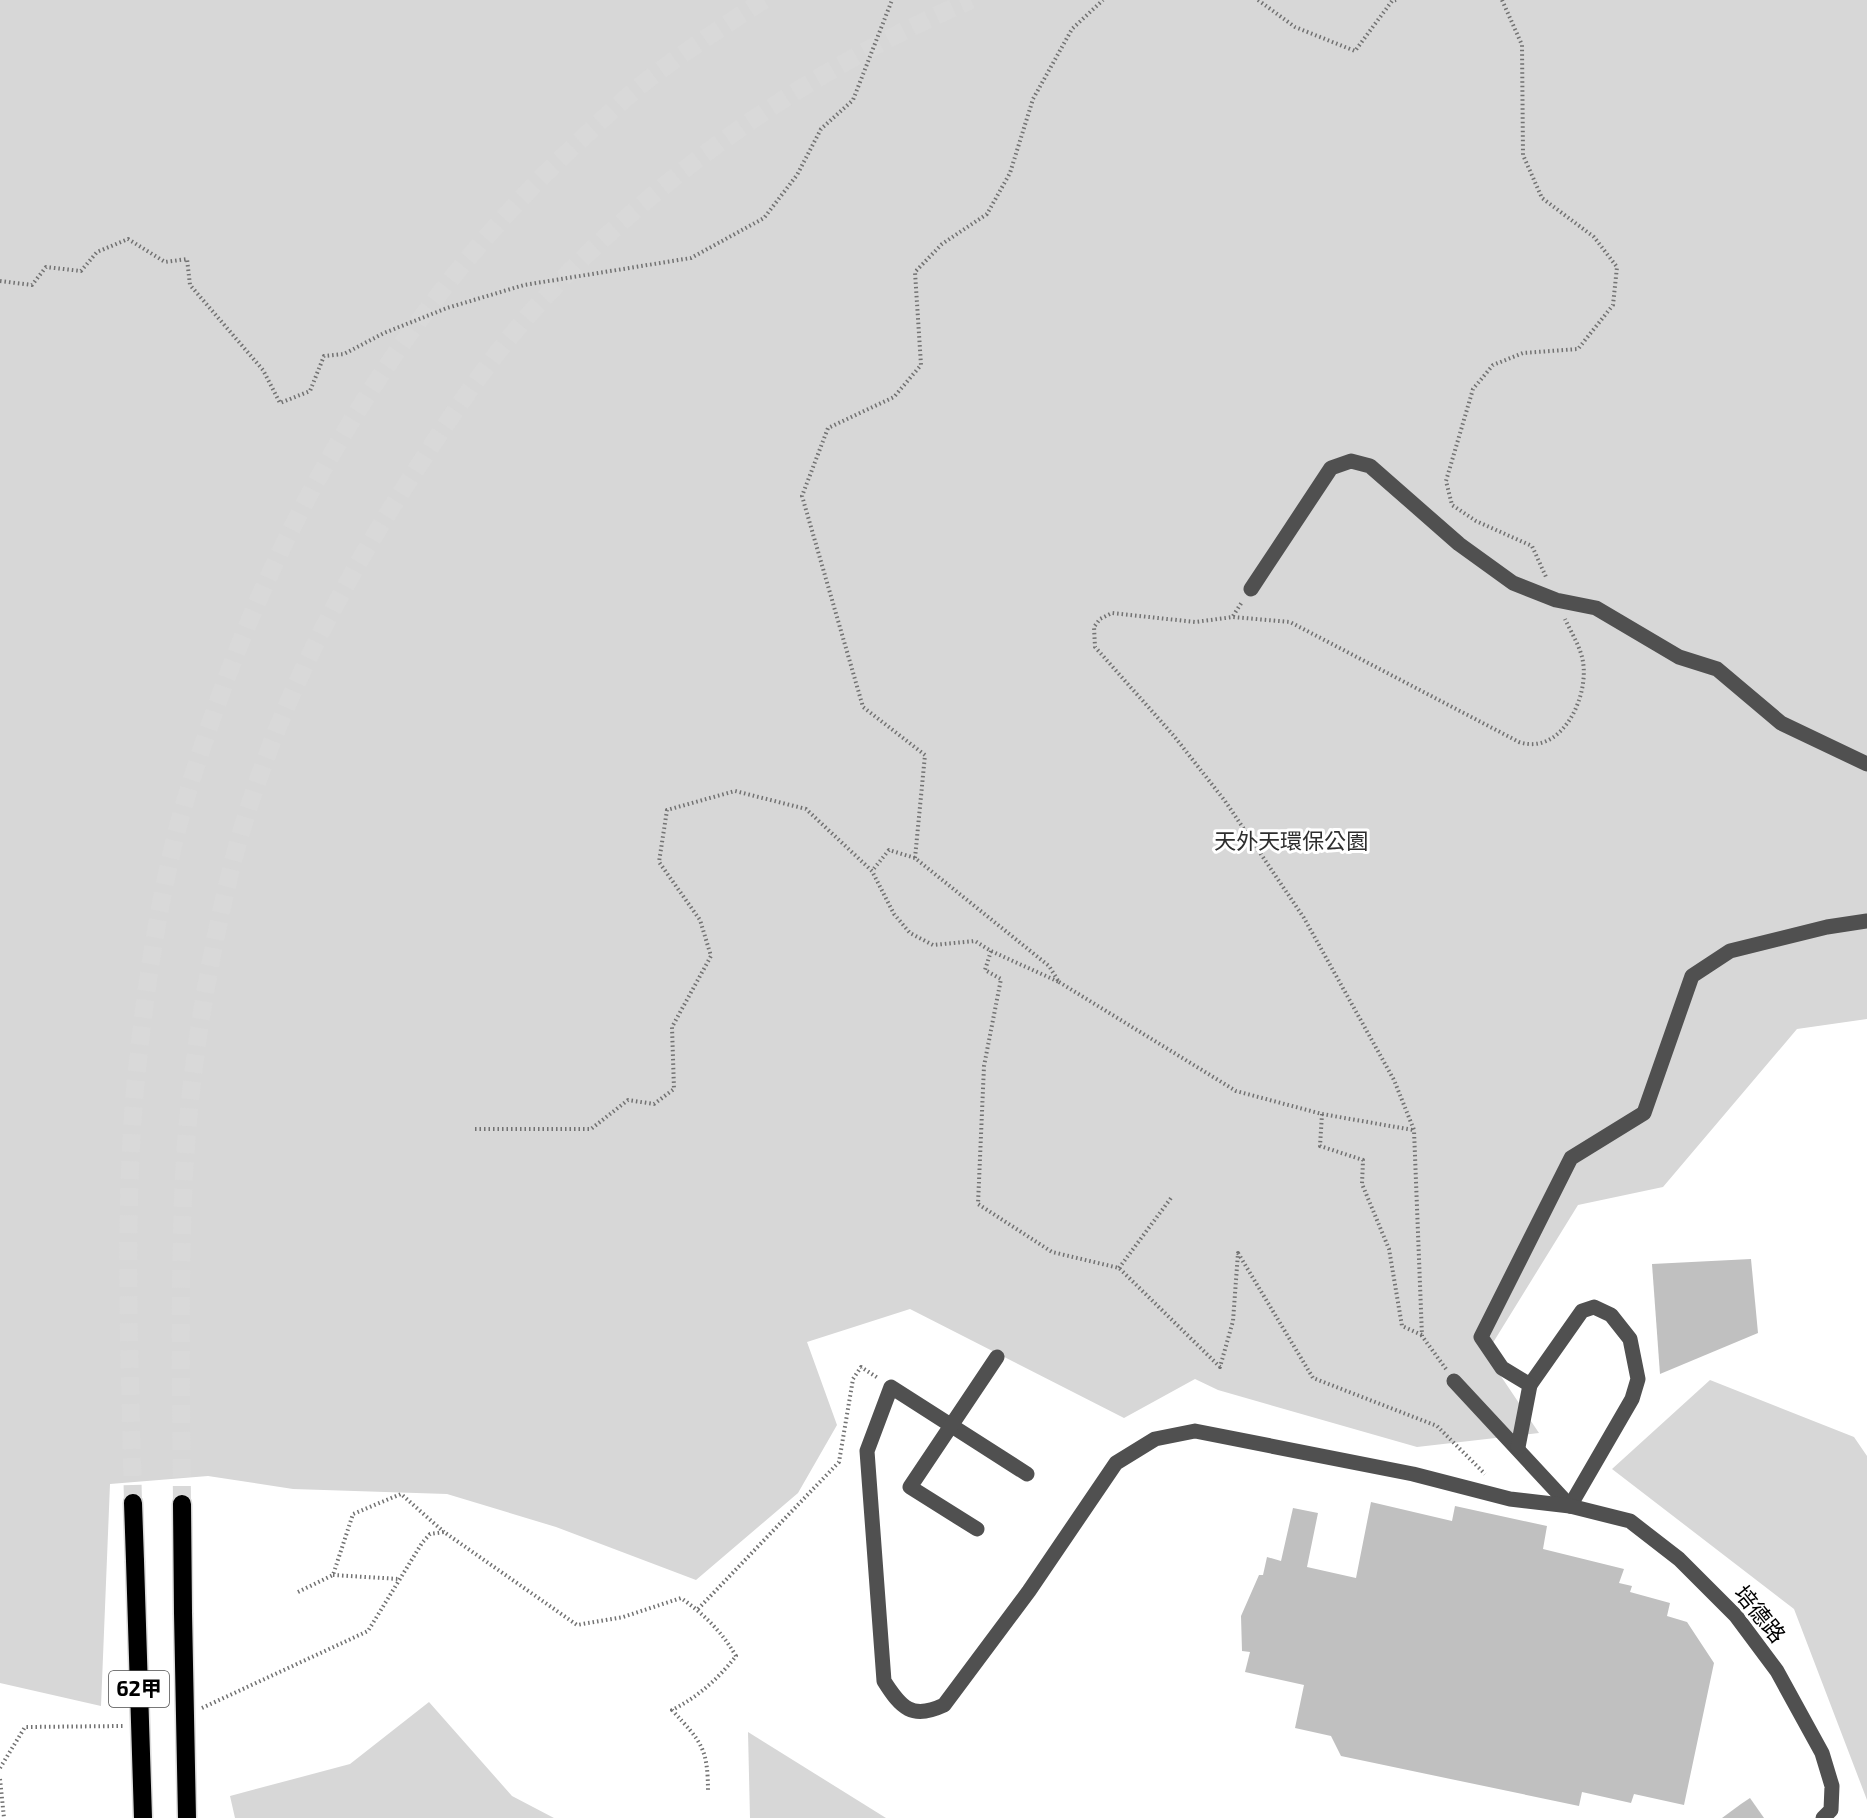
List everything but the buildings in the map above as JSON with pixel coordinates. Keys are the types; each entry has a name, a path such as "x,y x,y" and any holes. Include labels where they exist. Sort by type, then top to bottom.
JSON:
{"highway":[{"name":"62甲","path":"133,1503 143,1818"},
{"name":"62甲","path":"182,1504 187,1818"}],"street":[{"path":"1251,589 1331,468 1351,461 1370,466 1459,544 1513,583 1556,600 1596,608 1680,657 1717,669 1781,723 1867,764"},
{"path":"1530,1385 1502,1368 1481,1337 1571,1158 1644,1113 1692,976 1730,951 1827,927 1867,921"},
{"path":"1454,1381 1518,1447 1570,1506 1632,1399 1638,1379 1630,1339 1611,1315 1594,1307 1582,1311 1530,1385 1518,1447"},
{"path":"977,1529 910,1487 996,1357"},
{"path":"891,1387 1027,1474"},
{"name":"培德路","path":"891,1387 867,1451 884,1681 896,1701 912,1712 929,1712 944,1705 1029,1591 1116,1463 1155,1439 1195,1431 1413,1474 1510,1499 1570,1506 1629,1521 1679,1558 1736,1616 1777,1671 1822,1753 1832,1786 1831,1810 1823,1818"}],"path":[{"path":"0,281 32,285 46,267 81,271 97,252 128,239 165,262 187,259 190,285 263,370 280,403 310,391 324,356 344,354 384,333 447,308 524,285 691,258 764,218 797,175 821,129 852,100 892,0"},
{"path":"915,858 925,755 864,707 802,496 828,428 894,397 921,365 915,272 942,244 987,213 1010,173 1033,99 1072,28 1102,0"},
{"path":"1258,0 1296,27 1355,51 1392,1 1396,0"},
{"path":"1422,1335 1414,1130 1394,1080 1304,918 1225,801 1174,736 1095,647 1094,627 1100,618 1112,613 1195,622 1233,617 1290,622 1519,742 1533,746 1553,738 1572,716 1580,698 1584,675 1583,660 1532,546 1476,521 1452,505 1446,481 1473,389 1493,365 1523,353 1578,349 1613,305 1617,267 1594,237 1542,198 1523,155 1522,45 1502,0"},
{"path":"475,1129 591,1129 628,1100 654,1104 674,1089 672,1027 711,956 700,920 659,862 667,810 735,791 806,809 872,871 894,914 910,933 933,945 975,941 991,951 1059,982 1236,1091 1322,1114 1414,1130"},
{"path":"872,871 889,850 915,858 1049,966 1059,982"},
{"path":"991,951 985,970 1001,979 984,1066 978,1204 1052,1252 1119,1268 1220,1366 1233,1321 1238,1253 1312,1378 1437,1426 1486,1475"},
{"path":"1322,1114 1320,1146 1363,1160 1362,1184 1389,1249 1402,1326 1422,1335 1454,1381"},
{"path":"1119,1268 1171,1198"},
{"path":"698,1609 839,1462 853,1379 861,1367 891,1387"},
{"path":"333,1575 353,1514 401,1494 444,1533 577,1625 623,1617 681,1598 698,1609 724,1635 736,1656 720,1675 689,1701 672,1710 702,1743 708,1766 708,1792"},
{"path":"195,1711 368,1631 422,1543 430,1534 444,1533"},
{"path":"298,1592 333,1575 399,1579"},
{"path":"0,1768 25,1727 129,1726"},
{"path":"0,1779 4,1818"}],"green space":[{"name":"天外天環保公園","path":"0,0 1867,0 1867,1019 1797,1029 1663,1187 1578,1205 1486,1354 1539,1433 1417,1447 1218,1390 1195,1379 1124,1418 910,1309 807,1342 837,1425 798,1493 696,1580 556,1527 447,1494 293,1489 208,1476 110,1484 101,1706 0,1683"},
{"path":"1710,1380 1854,1437 1867,1456 1867,1800 1794,1609 1612,1469"},
{"path":"429,1702 512,1796 554,1818 235,1818 230,1796 350,1764"},
{"path":"748,1732 886,1818 750,1818"}],"tunnel":[{"path":"133,1503 128,1244 131,1141 142,1027 155,934 178,825 209,726 245,631 279,554 318,479 360,407 407,337 458,270 514,207 620,103 650,78 764,0"},
{"path":"182,1504 182,1216 189,1107 203,1004 223,903 252,797 270,746 314,646 366,549 395,502 485,369 525,319 592,250 640,206 743,126 854,57 971,0"}]}
